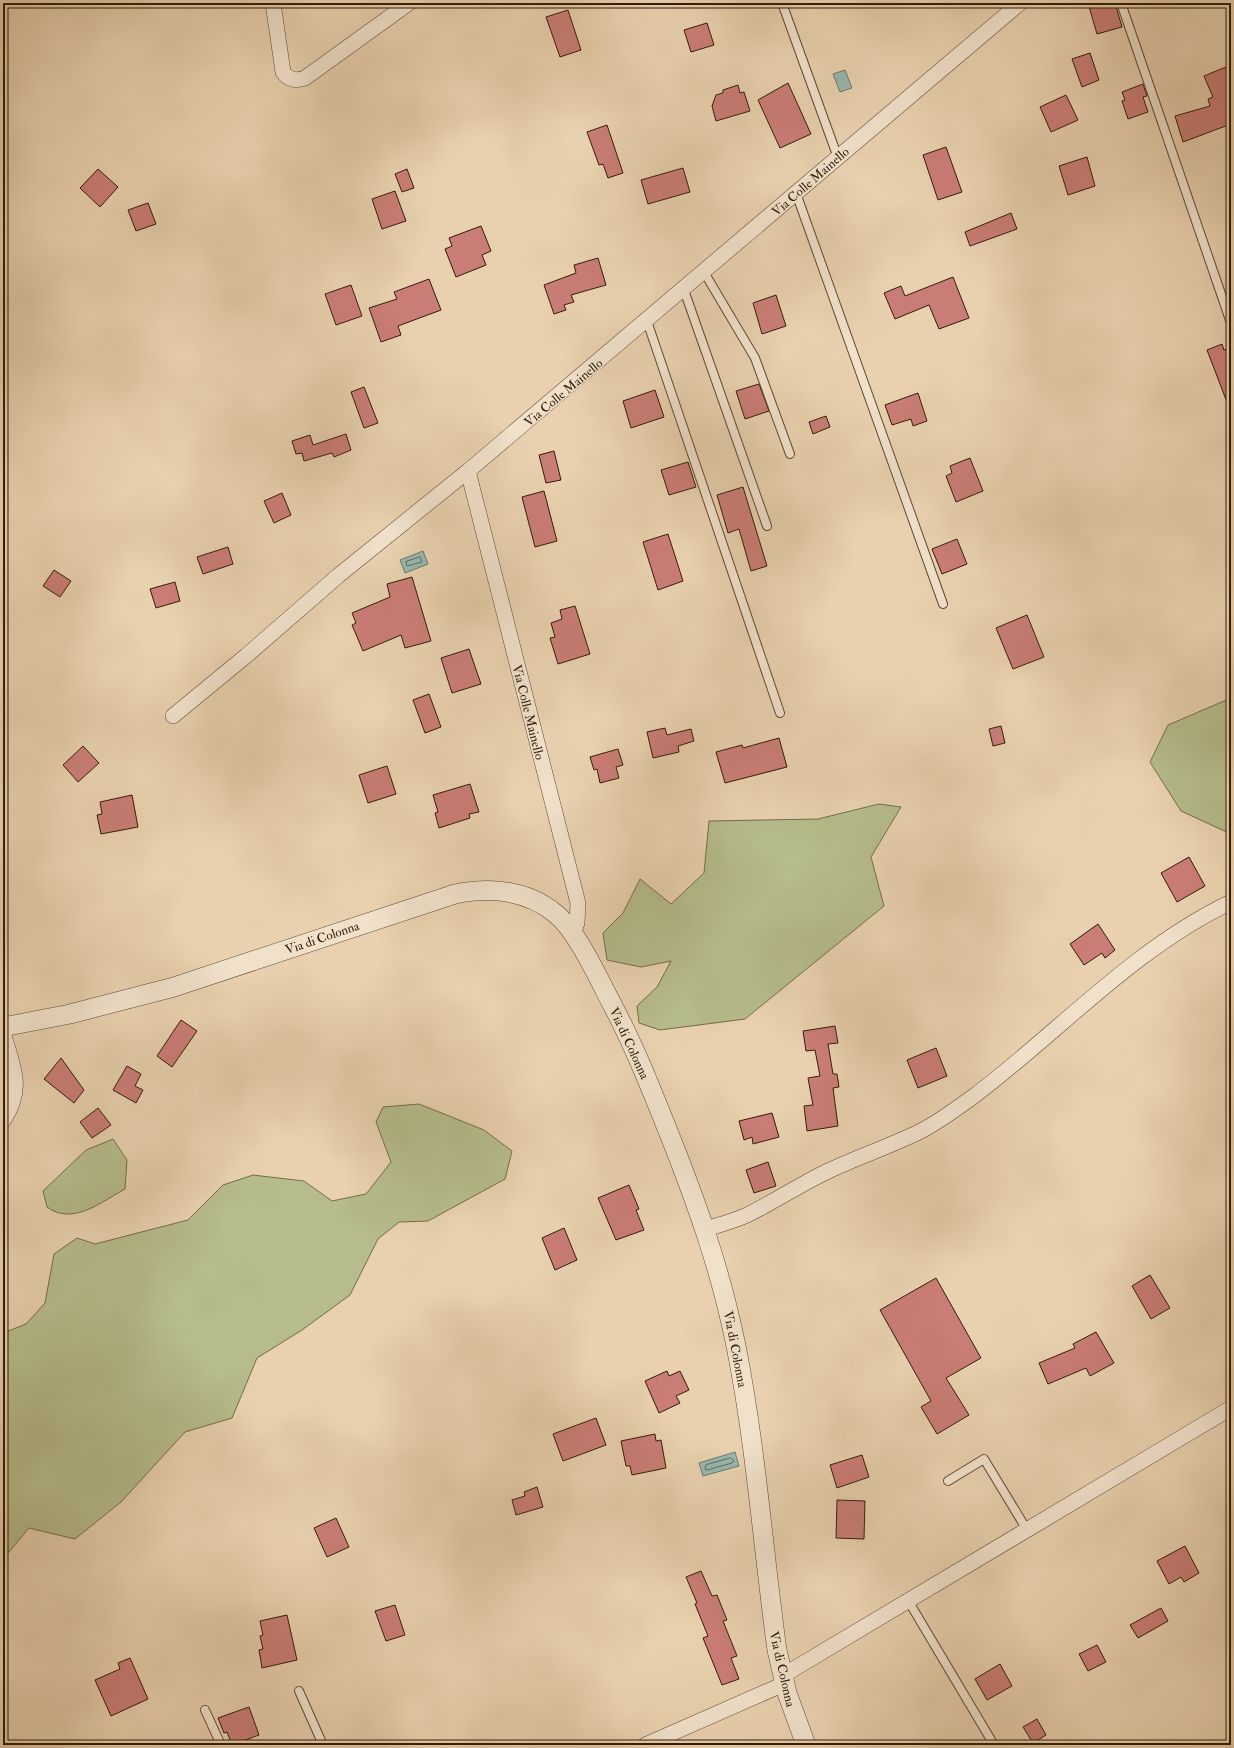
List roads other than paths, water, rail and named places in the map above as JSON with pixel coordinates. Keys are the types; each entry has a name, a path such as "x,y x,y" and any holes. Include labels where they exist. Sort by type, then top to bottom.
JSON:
{"street":[{"path":"273,3 283,72 290,78 299,80 305,78 409,3"},
{"name":"Via Colle Mainello","path":"573,933 577,923 578,903 468,472 1020,3"},
{"path":"173,716 246,656 343,571 468,472"},
{"name":"Via di Colonna","path":"3,1027 78,1013 167,989 430,901 473,891 504,891 531,900 557,915 573,933 636,1053 695,1197 706,1229 724,1290 743,1382 774,1629 783,1680 806,1745"},
{"path":"706,1229 745,1216 799,1185 863,1155 914,1134 939,1120 992,1082 1087,1001 1162,941 1198,918 1231,902"},
{"path":"3,1033 17,1086 11,1108 3,1121"},
{"path":"645,1745 783,1680 1027,1530 1231,1408"}],"lane":[{"path":"782,3 838,158"},
{"path":"1121,3 1231,324"},
{"path":"796,193 943,604"},
{"path":"704,272 755,358 790,454"},
{"path":"684,290 767,526"},
{"path":"647,321 780,713"},
{"path":"948,1481 984,1459 1027,1530"},
{"path":"909,1602 994,1745"},
{"path":"299,1691 323,1745"},
{"path":"205,1710 221,1745"}],"water":[{"path":"845,70 852,88 840,92 833,74"},
{"path":"423,551 428,564 405,573 400,560"},
{"path":"735,1452 739,1466 703,1476 699,1463"}]}
